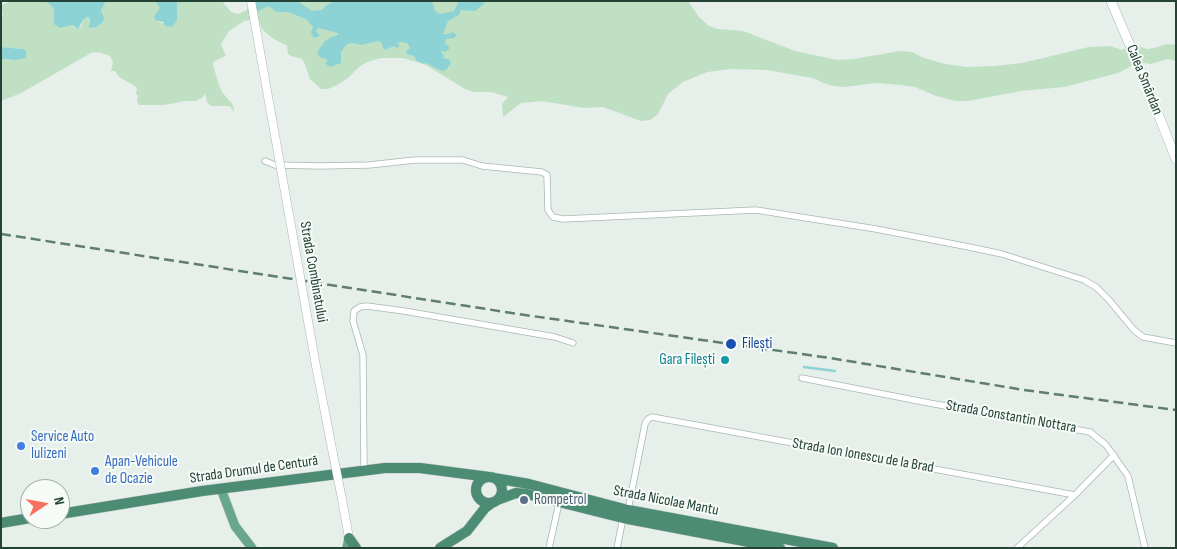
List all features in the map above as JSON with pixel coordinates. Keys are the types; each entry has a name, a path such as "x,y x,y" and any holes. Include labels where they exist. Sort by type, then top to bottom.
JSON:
{"highway":[{"name":"Strada Drumul de Centură","path":"70,512 221,489 364,470 403,467 492,477"},
{"name":"Strada Drumul de Centură","path":"452,472 471,483 477,494"},
{"name":"Strada Nicolae Mantu","path":"492,477 529,484 625,514 833,548"},
{"path":"440,548 471,527 485,508 500,497 501,484 492,477 481,480 478,483 472,516 460,534"},
{"path":"477,494 484,502 495,501 516,493 527,494 559,503 625,514 780,548"},
{"path":"1,523 20,520"},
{"path":"349,544 356,548"}],"main road":[{"name":"Calea Smârdan","path":"1111,1 1176,159"},
{"path":"221,489 235,526 252,548"}],"street":[{"name":"Strada Combinatului","path":"251,1 349,544"},
{"path":"265,161 275,165 320,166 369,165 415,160 462,160 482,166 542,172 547,175 548,210 553,217 563,219 756,210 876,229 969,247 1019,259 1084,280 1096,287 1110,300 1134,330 1143,337 1176,343"},
{"path":"364,470 363,355 353,321 354,311 360,307 367,306 412,312 555,338 573,343"},
{"name":"Strada Constantin Nottara","path":"802,378 929,403 1077,428 1090,432 1099,438 1114,455 1128,476 1145,548"},
{"name":"Strada Ion Ionescu de la Brad","path":"625,514 645,424 650,418 1075,495"},
{"path":"1017,548 1075,495 1114,455"},
{"path":"549,548 559,503"},
{"path":"617,548 625,514"}],"green space":[{"path":"13,1 45,1 52,6 54,18 60,28 72,25 75,28 81,27 83,20 87,17 90,18 88,27 103,16 101,9 106,1 158,1 156,3 161,8 154,16 155,20 172,27 177,21 177,1 222,1 231,12 238,14 247,10 256,1 688,1 699,17 709,26 717,29 743,31 795,51 837,60 900,51 912,52 924,58 945,64 967,67 995,66 1022,63 1089,47 1110,46 1122,50 1134,45 1147,49 1167,44 1176,45 1176,61 1168,59 1150,64 1139,62 1118,73 1064,87 1021,91 968,101 956,101 936,96 915,87 901,85 877,83 843,87 829,85 812,78 767,70 731,69 707,72 683,82 668,94 658,114 650,120 641,121 603,107 584,108 542,101 521,103 503,117 502,104 508,97 491,92 473,92 424,64 403,58 381,58 367,62 339,84 328,89 321,89 310,79 302,59 288,54 287,46 272,38 262,29 259,21 251,20 244,21 229,31 221,44 226,56 214,61 213,65 222,92 233,105 234,113 230,106 211,106 207,102 205,93 202,98 196,101 164,105 139,105 135,86 119,77 115,71 111,71 113,62 110,56 99,52 91,53 21,93 1,101 1,59 15,60 23,49 1,47 1,16 3,15 1,5"}],"water":[{"path":"45,1 106,1 101,10 104,18 103,22 96,27 88,28 90,18 87,17 78,29 72,25 60,28 54,24 52,6"},
{"path":"158,1 177,1 177,21 172,27 165,26 163,22 155,20 154,16 160,8 156,3"},
{"path":"256,1 297,1 312,11 322,10 335,1 432,1 435,11 440,14 454,11 459,1 484,1 484,4 475,11 461,10 459,15 448,21 443,34 453,32 457,35 454,38 446,39 445,43 450,48 445,52 441,51 444,57 442,58 449,59 451,63 446,70 442,71 417,61 414,56 407,54 406,52 410,48 407,43 397,43 400,46 397,48 394,46 384,50 381,42 378,41 361,45 347,44 341,52 341,63 330,67 326,64 327,59 321,58 317,53 324,42 338,35 338,33 318,28 316,31 320,36 314,38 311,33 313,27 306,19 288,12 277,12 268,6 252,15 249,14 247,10 249,6"},
{"path":"1,47 23,49 26,51 26,58 15,60 1,59"}],"waterway":[{"path":"804,367 835,371"}],"railway":[{"path":"1,234 525,315 830,358 1024,390 1176,410"}],"place":[{"name":"Filești","path":"731,344"},
{"name":"Gara Filești","path":"725,360"},
{"name":"Service Auto Iulizeni","path":"21,446"},
{"name":"Apan-Vehicule de Ocazie","path":"95,471"},
{"name":"Rompetrol","path":"524,500"}]}
